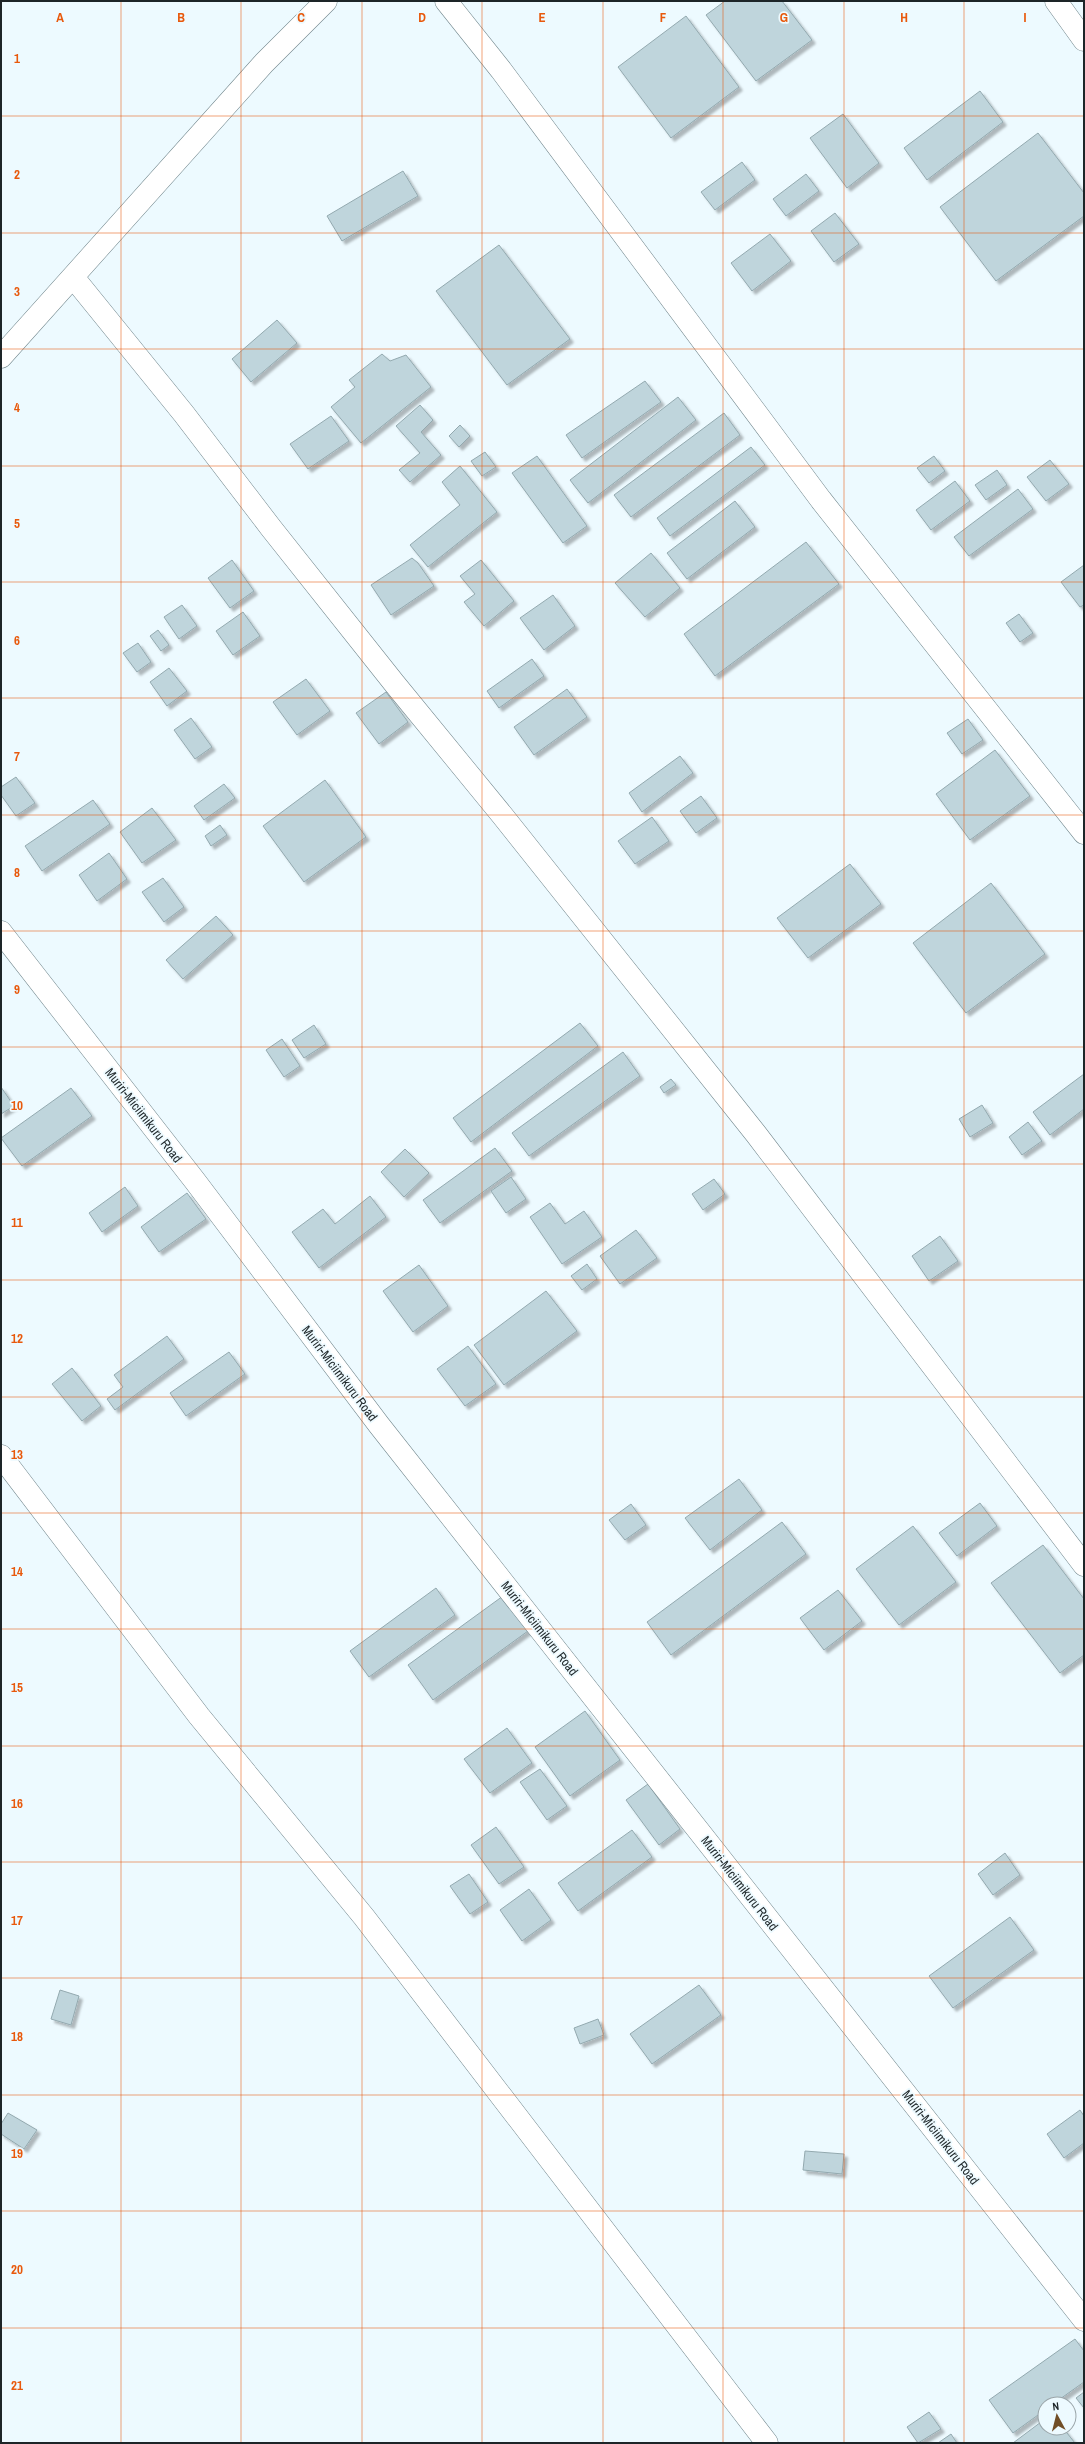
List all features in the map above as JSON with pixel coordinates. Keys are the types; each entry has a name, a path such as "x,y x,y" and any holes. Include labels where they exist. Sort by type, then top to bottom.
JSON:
{"street":[{"path":"1,357 264,63 326,1"},
{"path":"446,1 501,70 821,500 1084,833"},
{"path":"1056,1 1084,40"},
{"path":"73,278 184,414 271,528 384,671 527,845 742,1115 1084,1565"},
{"name":"Muriri-Miciimikuru Road","path":"1,932 195,1180 379,1425 1084,2320"},
{"path":"1,1456 199,1716 364,1917 767,2443"}],"building":[{"path":"725,1 782,1 812,40 756,81 706,15"},
{"path":"686,16 739,87 671,138 618,67"},
{"path":"980,91 1003,122 927,180 904,148"},
{"path":"843,114 879,163 847,188 810,138"},
{"path":"1038,133 1084,193 1084,216 996,281 940,207"},
{"path":"742,162 755,180 715,210 701,192"},
{"path":"403,171 418,196 342,241 327,216"},
{"path":"806,174 819,191 786,216 773,199"},
{"path":"835,213 859,244 834,262 811,231"},
{"path":"770,234 791,261 752,291 731,263"},
{"path":"499,245 570,339 507,385 436,291"},
{"path":"277,320 297,343 251,382 232,359"},
{"path":"382,354 390,361 406,355 431,387 361,443 331,407 355,387 349,380"},
{"path":"645,381 661,402 582,458 566,435"},
{"path":"678,397 696,420 588,503 570,480"},
{"path":"420,405 433,420 421,432 441,455 410,482 399,470 420,453 396,426"},
{"path":"724,413 740,435 631,517 614,495"},
{"path":"331,416 349,441 308,469 290,444"},
{"path":"460,425 470,436 459,447 449,436"},
{"path":"751,447 765,465 670,536 657,518"},
{"path":"485,452 496,467 482,476 471,461"},
{"path":"537,456 587,526 563,543 512,473"},
{"path":"934,456 945,471 929,483 917,468"},
{"path":"1050,460 1069,484 1046,501 1027,477"},
{"path":"460,466 497,512 428,567 410,545 460,505 442,482"},
{"path":"997,470 1007,485 986,500 975,485"},
{"path":"955,481 970,501 931,530 916,510"},
{"path":"1018,489 1033,509 969,556 954,537"},
{"path":"735,501 755,527 687,579 667,553"},
{"path":"806,542 839,584 715,676 684,634"},
{"path":"651,553 680,588 645,617 615,583"},
{"path":"412,558 418,563 434,586 391,615 371,585"},
{"path":"232,560 254,591 230,608 208,578"},
{"path":"481,560 514,601 484,626 464,602 475,594 460,576"},
{"path":"1084,565 1084,605 1080,607 1061,582"},
{"path":"553,595 575,626 544,650 520,618"},
{"path":"182,605 197,626 179,639 164,617"},
{"path":"243,612 260,636 233,655 216,631"},
{"path":"1019,614 1033,633 1020,642 1006,623"},
{"path":"158,630 169,645 161,651 150,636"},
{"path":"138,643 151,662 137,672 123,653"},
{"path":"532,659 544,676 499,708 487,691"},
{"path":"169,668 187,691 167,706 150,682"},
{"path":"306,679 330,711 297,735 273,702"},
{"path":"567,689 587,717 534,755 514,727"},
{"path":"386,692 408,722 379,744 356,713"},
{"path":"191,718 212,747 195,759 174,730"},
{"path":"968,719 983,740 962,754 947,733"},
{"path":"995,750 1030,796 970,840 936,794"},
{"path":"680,756 693,773 642,812 629,793"},
{"path":"16,777 35,803 16,816 1,795 1,787"},
{"path":"325,780 366,837 304,882 263,826"},
{"path":"224,784 235,798 204,820 194,806"},
{"path":"701,796 717,818 696,833 680,811"},
{"path":"93,800 110,824 42,871 25,846"},
{"path":"152,808 176,840 142,863 120,832"},
{"path":"652,817 669,841 635,864 618,841"},
{"path":"220,825 227,835 211,846 205,836"},
{"path":"109,853 127,879 97,901 79,875"},
{"path":"850,864 881,904 808,958 777,918"},
{"path":"163,878 184,907 164,922 142,892"},
{"path":"991,883 1045,954 966,1013 913,943"},
{"path":"216,916 233,935 183,979 166,960"},
{"path":"580,1023 598,1046 471,1142 453,1118"},
{"path":"314,1025 326,1044 304,1058 292,1040"},
{"path":"282,1039 300,1066 284,1077 266,1050"},
{"path":"623,1052 640,1076 529,1156 512,1133"},
{"path":"1084,1074 1084,1109 1050,1135 1033,1112"},
{"path":"671,1079 676,1085 664,1093 660,1087"},
{"path":"1,1087 14,1106 1,1114"},
{"path":"71,1088 92,1116 22,1166 1,1138"},
{"path":"982,1105 993,1123 970,1137 959,1119"},
{"path":"1028,1122 1042,1141 1022,1155 1009,1137"},
{"path":"495,1148 512,1171 440,1223 423,1200"},
{"path":"405,1149 429,1173 404,1197 381,1172"},
{"path":"511,1177 526,1199 506,1213 491,1191"},
{"path":"714,1179 725,1194 703,1210 692,1194"},
{"path":"125,1187 138,1206 102,1232 89,1213"},
{"path":"187,1193 206,1219 159,1252 141,1227"},
{"path":"370,1196 386,1217 319,1268 292,1232 323,1209 335,1224"},
{"path":"550,1203 565,1224 584,1211 602,1237 562,1264 530,1217"},
{"path":"636,1230 657,1258 620,1284 600,1256"},
{"path":"940,1236 958,1261 929,1281 912,1256"},
{"path":"587,1264 597,1279 582,1290 571,1276"},
{"path":"419,1265 448,1306 413,1332 383,1291"},
{"path":"546,1291 577,1331 504,1385 474,1345"},
{"path":"167,1336 184,1359 115,1410 107,1399 123,1387 114,1375"},
{"path":"468,1346 496,1384 465,1406 437,1369"},
{"path":"229,1352 245,1374 186,1416 170,1393"},
{"path":"72,1368 101,1406 82,1421 52,1384"},
{"path":"739,1479 762,1510 710,1550 685,1518"},
{"path":"980,1503 997,1526 957,1556 939,1533"},
{"path":"631,1504 646,1525 625,1540 609,1520"},
{"path":"782,1522 806,1554 671,1655 647,1622"},
{"path":"913,1526 956,1582 899,1625 856,1569"},
{"path":"1043,1545 1084,1599 1084,1655 1060,1673 991,1583"},
{"path":"436,1588 455,1615 369,1677 350,1651"},
{"path":"838,1590 862,1621 824,1650 800,1618"},
{"path":"503,1596 528,1631 433,1700 408,1665"},
{"path":"585,1711 620,1760 570,1796 535,1747"},
{"path":"507,1728 532,1763 490,1793 464,1759"},
{"path":"540,1769 567,1806 547,1820 520,1782"},
{"path":"648,1784 680,1829 659,1845 626,1800"},
{"path":"496,1827 524,1867 499,1884 471,1845"},
{"path":"632,1830 652,1857 578,1911 558,1883"},
{"path":"1005,1853 1020,1875 993,1895 978,1874"},
{"path":"469,1874 488,1902 470,1914 450,1886"},
{"path":"529,1889 551,1920 522,1941 500,1910"},
{"path":"1010,1917 1034,1950 953,2008 929,1976"},
{"path":"699,1985 721,2015 652,2064 630,2034"},
{"path":"60,1990 79,1996 71,2025 51,2019"},
{"path":"598,2019 604,2035 580,2044 574,2028"},
{"path":"1080,2110 1084,2116 1084,2143 1064,2158 1047,2134"},
{"path":"8,2113 37,2130 24,2149 1,2134 1,2124"},
{"path":"805,2151 844,2154 842,2174 803,2170"},
{"path":"1075,2339 1084,2351 1084,2382 1064,2396 1037,2396 1037,2416 1013,2433 989,2400"},
{"path":"1084,2392 1084,2408 1077,2399 1077,2397"},
{"path":"929,2412 941,2429 918,2443 907,2427"},
{"path":"1037,2425 1037,2436 1069,2436 1075,2443 1013,2443"},
{"path":"951,2434 957,2443 938,2443"}]}
